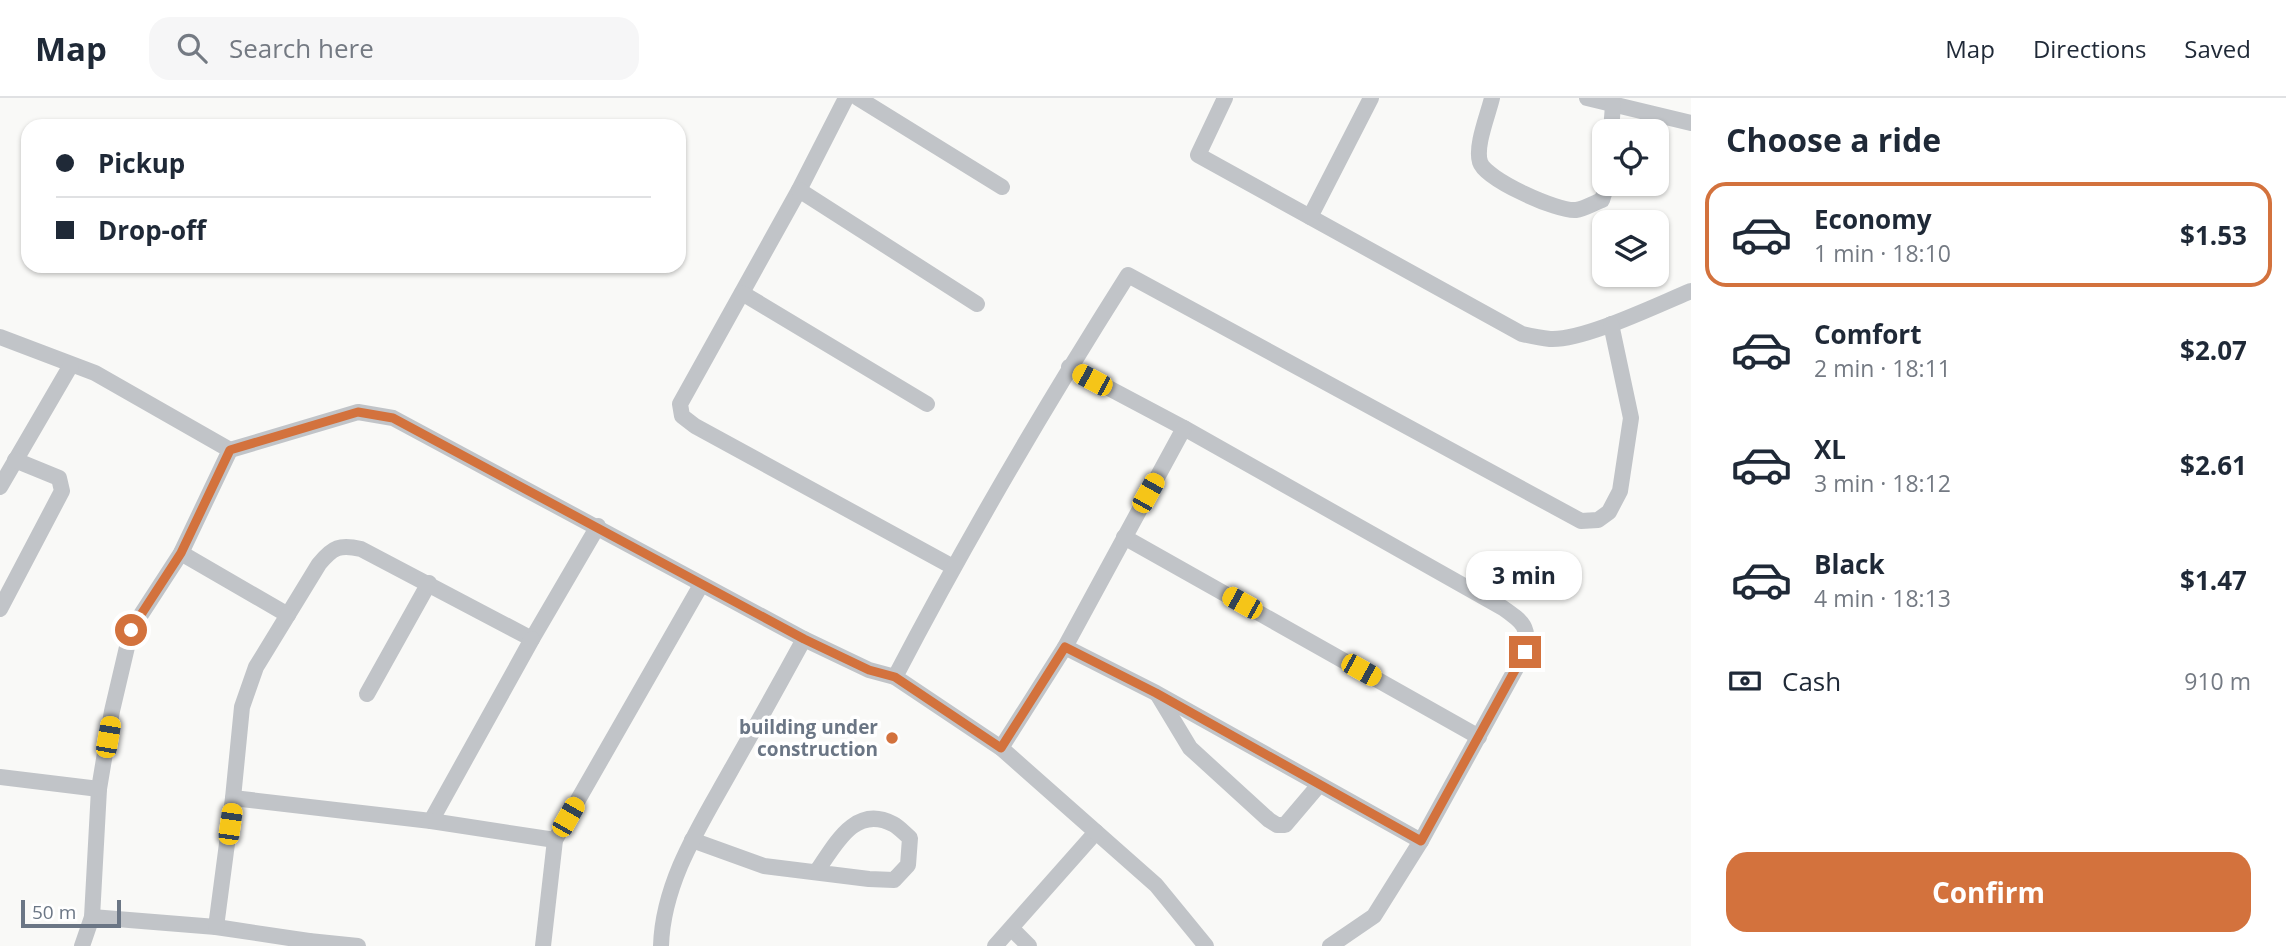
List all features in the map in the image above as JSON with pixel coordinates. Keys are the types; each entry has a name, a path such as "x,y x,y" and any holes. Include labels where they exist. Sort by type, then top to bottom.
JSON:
{"street":[{"path":"846,98 799,190 680,404 682,416 695,426 953,567"},
{"path":"858,98 1002,187"},
{"path":"1225,98 1198,155 1522,334 1551,339 1571,337 1611,324 1691,291"},
{"path":"1310,217 1371,98"},
{"path":"1492,98 1479,145 1479,160 1483,170 1505,185 1544,202 1575,210 1602,200 1603,196"},
{"path":"1587,98 1691,123"},
{"path":"1612,119 1613,105"},
{"path":"799,190 977,304"},
{"path":"895,677 953,567 1069,368 1128,275 1581,521 1598,520 1609,512 1620,491 1631,418 1611,324"},
{"path":"742,293 928,404"},
{"path":"0,338 95,373 230,450 358,412 393,418 804,639 869,670 895,677 1001,748 1156,886 1206,946"},
{"path":"0,487 71,365"},
{"path":"1069,368 1184,428 1503,608 1521,621 1528,636 1525,652 1479,737 1421,841 1374,916 1330,946"},
{"path":"1001,748 1065,647 1184,428"},
{"path":"82,946 92,917 99,789 112,710 131,630 181,553 230,450"},
{"path":"0,609 62,491 59,478 15,460"},
{"path":"431,821 598,526"},
{"path":"1124,537 1479,737"},
{"path":"216,928 242,707 256,667 318,564 330,550 346,546 362,549 532,639"},
{"path":"181,553 288,615"},
{"path":"367,694 429,583"},
{"path":"543,946 555,840 701,585"},
{"path":"661,946 661,934 676,875 692,840 804,639"},
{"path":"1065,647 1156,693 1421,841"},
{"path":"1156,693 1190,748 1277,825 1285,825 1320,785"},
{"path":"0,778 99,789"},
{"path":"233,798 431,821 555,840"},
{"path":"692,840 764,866 894,880 908,865 910,838 892,823 869,818 847,828 817,871"},
{"path":"995,946 1096,832"},
{"path":"92,917 216,928 309,943 358,946"},
{"path":"1012,929 1029,946"}],"place":[{"name":"building under construction","path":"892,738"}],"route":[{"path":"131,630 181,553 230,450 358,412 393,418 804,639 869,670 895,677 1001,748 1065,647 1156,693 1421,841 1525,652"}]}
